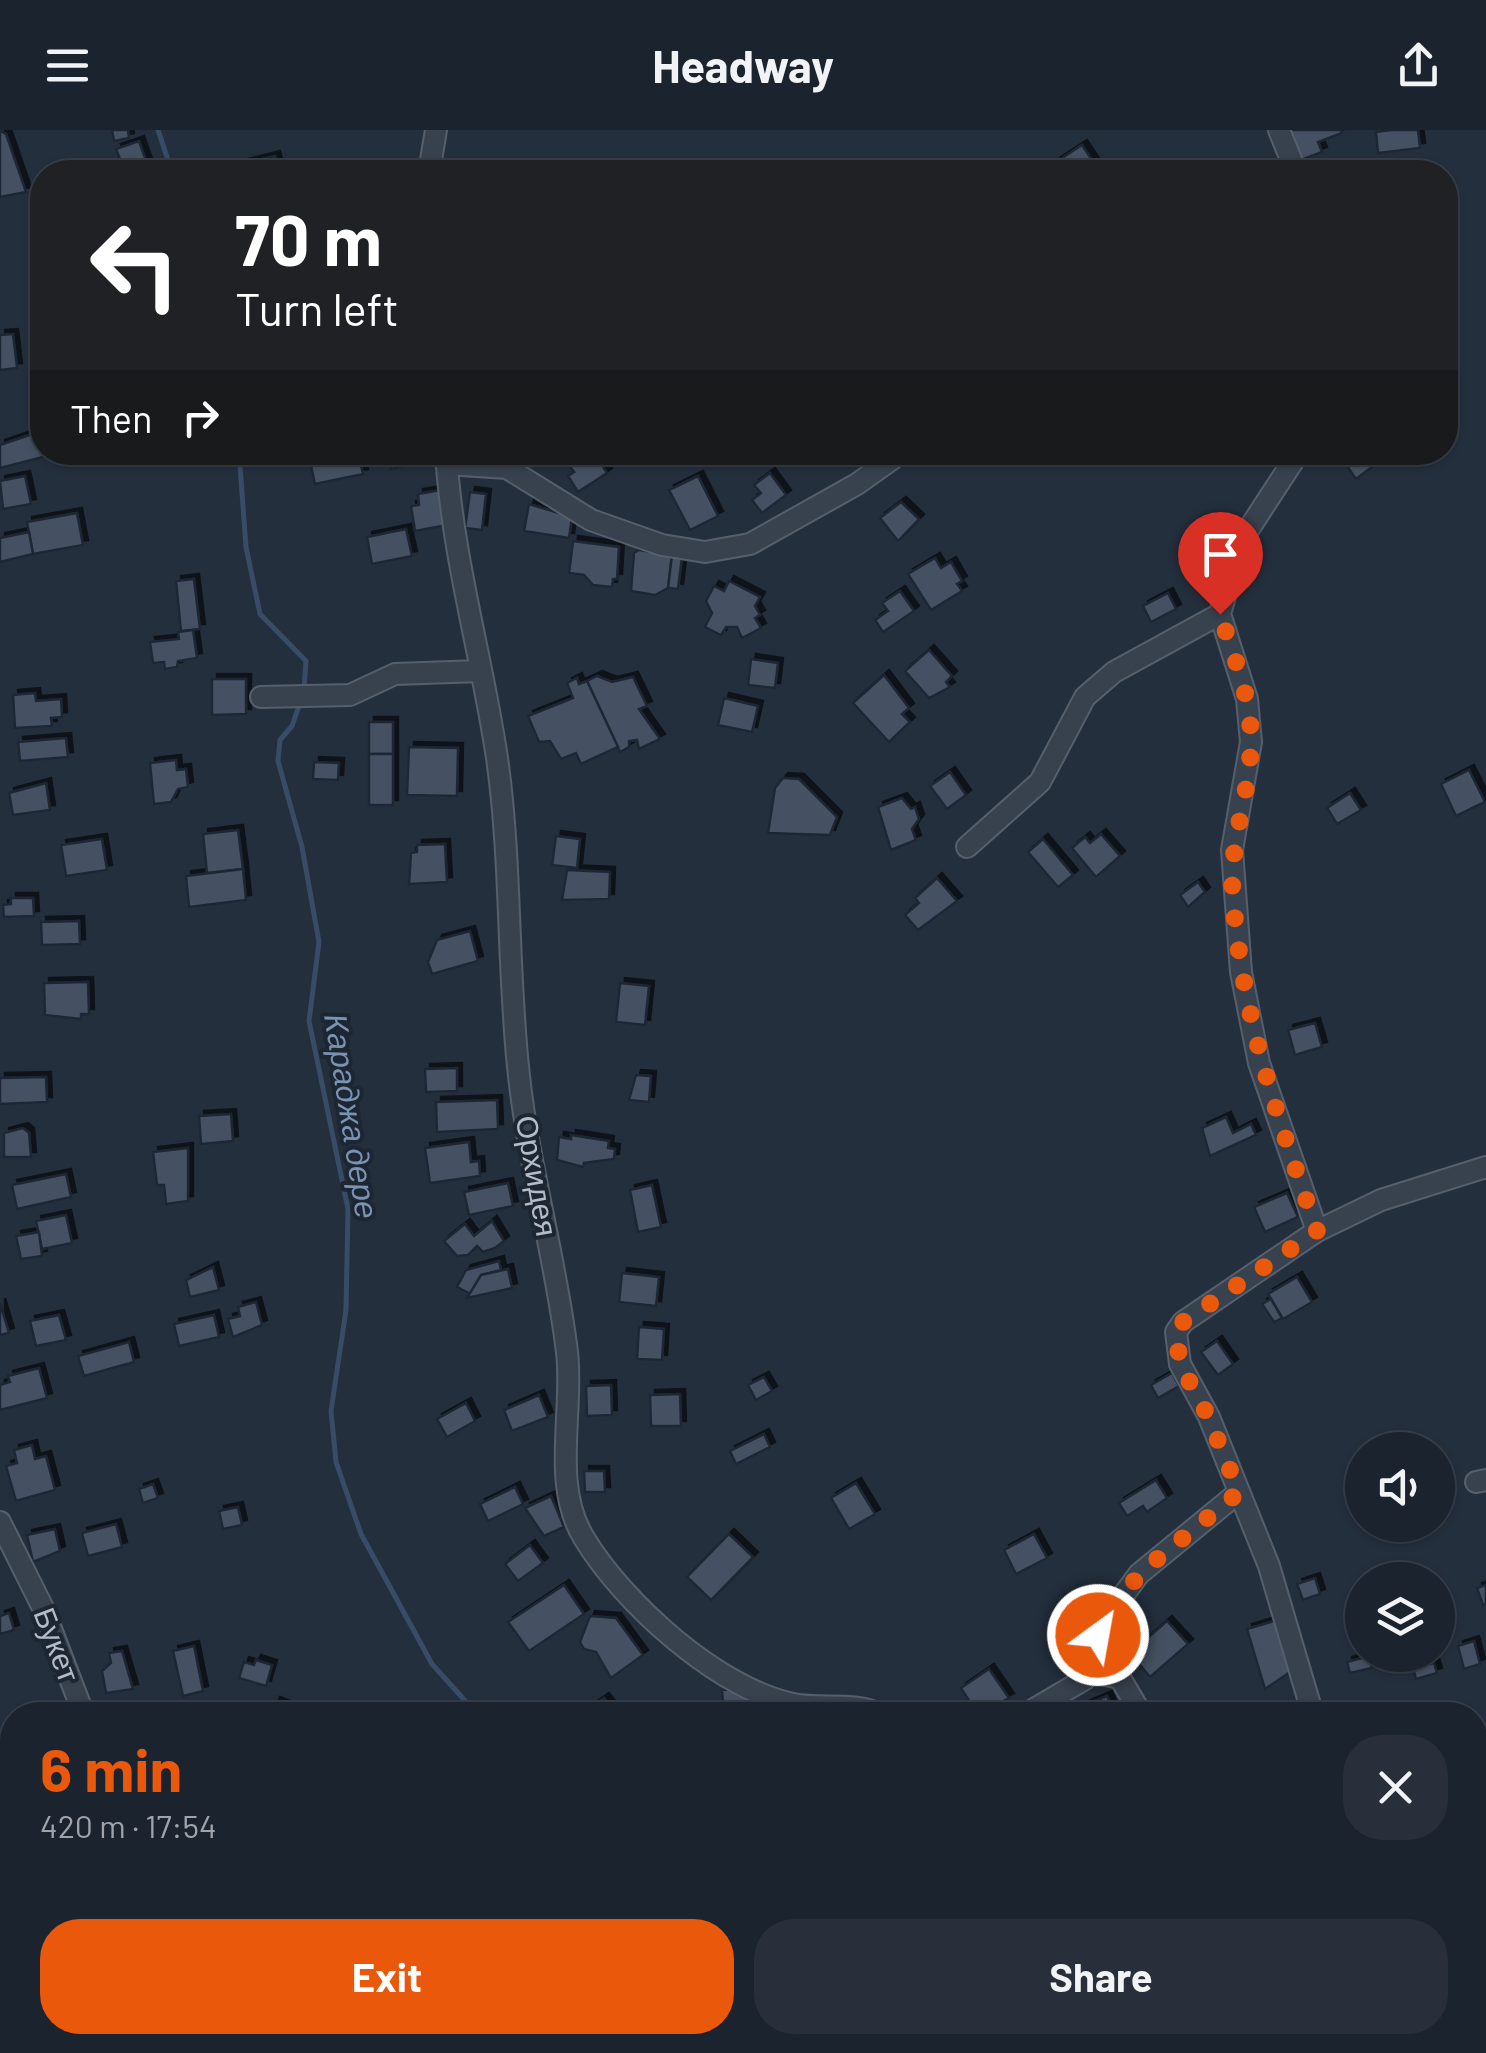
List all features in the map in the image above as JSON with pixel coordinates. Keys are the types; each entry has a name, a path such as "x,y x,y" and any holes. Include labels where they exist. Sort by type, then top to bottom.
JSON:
{"street":[{"path":"431,160 436,130"},
{"path":"1279,130 1291,160"},
{"name":"Орхидея","path":"447,465 466,612 498,764 519,1080 567,1352 570,1506 582,1536 604,1566 697,1658 745,1688 785,1702"},
{"path":"489,465 507,468 591,520 662,545 705,552 750,544 884,465"},
{"path":"1291,465 1241,541 1220,614 1247,699 1251,742 1232,850 1241,972 1259,1063 1317,1231"},
{"path":"967,848 1040,782 1085,696 1114,672 1220,614"},
{"path":"261,697 350,695 410,671 480,670"},
{"path":"1309,1702 1270,1566 1208,1416 1180,1364 1176,1332 1183,1322 1317,1231 1381,1200 1486,1167"},
{"path":"1044,1702 1090,1672 1100,1627 1139,1574 1239,1492"},
{"name":"Букет","path":"0,1522 43,1608 79,1702"},
{"path":"1090,1672 1120,1678 1134,1702"}],"building":[{"path":"112,130 128,130 129,138 114,141"},
{"path":"1289,130 1342,133 1318,142 1322,152 1301,160"},
{"path":"1418,130 1420,148 1378,153 1376,132"},
{"path":"0,131 6,134 26,192 0,197"},
{"path":"139,141 146,160 120,160 116,149"},
{"path":"1082,145 1092,160 1059,160"},
{"path":"13,334 17,368 0,370 0,335"},
{"path":"30,435 30,460 0,468 0,445"},
{"path":"311,465 361,465 363,474 315,484"},
{"path":"569,465 602,465 607,473 578,492 568,476 574,472"},
{"path":"1348,465 1375,465 1356,479"},
{"path":"770,473 786,495 762,513 752,500 761,493 754,485"},
{"path":"25,476 31,504 3,509 0,481"},
{"path":"698,476 718,516 690,530 669,490"},
{"path":"441,490 447,525 415,531 411,506 419,505 418,494"},
{"path":"470,492 486,494 482,530 465,528"},
{"path":"901,502 919,519 898,541 880,518"},
{"path":"529,504 572,517 569,538 524,531"},
{"path":"77,513 83,545 33,554 27,522"},
{"path":"406,529 412,556 372,564 367,537"},
{"path":"29,532 33,554 0,562 0,538"},
{"path":"573,541 619,547 617,579 613,579 612,587 593,585 584,575 569,573"},
{"path":"1203,546 1219,549 1215,573 1207,572 1197,579 1183,561"},
{"path":"639,550 672,555 668,588 655,595 631,591 634,553"},
{"path":"672,555 682,557 678,589 668,588"},
{"path":"935,558 941,568 951,562 962,581 957,584 962,591 931,610 908,574"},
{"path":"194,579 200,629 181,631 176,581"},
{"path":"729,581 760,597 755,606 760,615 755,618 761,628 742,638 737,627 726,627 721,635 705,627 712,613 706,601 714,586 724,591"},
{"path":"900,591 914,611 883,632 875,620 888,611 882,603"},
{"path":"1168,593 1176,609 1151,622 1143,606"},
{"path":"193,630 197,658 178,661 177,667 165,669 164,662 153,663 150,642 179,639 178,632"},
{"path":"929,650 952,676 946,682 950,687 929,698 905,671"},
{"path":"751,659 778,663 775,688 748,685"},
{"path":"884,675 909,708 902,714 910,722 889,742 853,703"},
{"path":"597,676 612,682 633,677 647,706 639,709 660,739 639,749 637,740 629,741 629,747 620,752 587,681"},
{"path":"577,678 579,684 587,681 618,747 581,764 576,753 561,759 550,741 539,742 528,716 573,698 567,683"},
{"path":"212,679 246,679 246,714 212,715"},
{"path":"35,693 36,701 61,699 62,717 51,718 52,726 15,728 13,695"},
{"path":"724,698 758,706 752,732 718,725"},
{"path":"369,722 393,722 393,754 369,754"},
{"path":"66,738 68,757 20,761 18,742"},
{"path":"409,747 458,748 457,796 407,795"},
{"path":"369,754 393,754 393,805 369,805"},
{"path":"176,760 177,770 186,769 188,787 178,789 171,802 154,804 150,763"},
{"path":"314,762 339,763 338,780 313,779"},
{"path":"1469,770 1485,802 1456,816 1441,784"},
{"path":"950,772 966,795 947,809 930,786"},
{"path":"783,778 799,779 837,817 830,835 768,833 775,788"},
{"path":"46,783 50,810 13,815 9,793"},
{"path":"1350,793 1361,810 1337,824 1327,808"},
{"path":"902,798 911,809 915,807 919,819 912,829 916,840 891,850 878,807"},
{"path":"238,830 243,869 207,873 203,834"},
{"path":"1101,834 1120,856 1096,877 1072,848 1085,837 1090,843"},
{"path":"556,836 580,839 577,868 552,865"},
{"path":"102,839 107,870 66,876 61,845"},
{"path":"1043,839 1073,875 1058,887 1028,852"},
{"path":"445,844 447,882 409,884 411,853 417,852 417,845"},
{"path":"243,869 246,900 189,907 186,876"},
{"path":"567,870 610,872 609,899 562,900"},
{"path":"937,878 957,901 918,930 905,915 919,903 915,898"},
{"path":"1198,882 1205,892 1188,907 1180,895"},
{"path":"11,898 33,898 34,916 4,917 3,905 11,904"},
{"path":"79,921 80,944 42,945 41,922"},
{"path":"470,931 478,961 432,974 428,962 437,940"},
{"path":"88,982 89,1014 81,1014 81,1019 45,1015 44,983"},
{"path":"620,983 649,986 645,1025 616,1022"},
{"path":"1315,1023 1322,1047 1295,1055 1288,1030"},
{"path":"457,1068 457,1091 426,1092 425,1069"},
{"path":"636,1075 651,1076 649,1102 629,1100"},
{"path":"46,1077 47,1102 0,1104 0,1078"},
{"path":"497,1100 498,1129 437,1132 436,1102"},
{"path":"231,1114 233,1141 201,1144 199,1116"},
{"path":"1226,1117 1233,1133 1251,1124 1256,1135 1210,1156 1202,1128"},
{"path":"23,1128 29,1133 31,1157 4,1157 4,1133"},
{"path":"571,1135 609,1141 608,1148 615,1149 614,1159 584,1163 583,1167 557,1160 559,1137 571,1139"},
{"path":"469,1142 471,1162 479,1161 480,1176 430,1183 425,1148"},
{"path":"188,1148 188,1201 166,1204 164,1185 157,1185 153,1152"},
{"path":"66,1174 71,1197 17,1209 12,1185"},
{"path":"508,1183 513,1206 469,1215 464,1192"},
{"path":"652,1185 661,1227 638,1232 630,1190"},
{"path":"1287,1193 1298,1217 1265,1232 1254,1207"},
{"path":"66,1215 72,1243 42,1249 36,1221"},
{"path":"492,1221 504,1241 495,1248 483,1252 477,1246 468,1255 457,1256 444,1241 465,1224 474,1236"},
{"path":"39,1232 42,1256 21,1259 16,1236"},
{"path":"499,1261 501,1270 481,1275 471,1294 457,1287 466,1270"},
{"path":"213,1267 219,1290 190,1297 186,1280"},
{"path":"508,1269 512,1288 467,1298 481,1275"},
{"path":"622,1273 659,1277 656,1306 619,1302"},
{"path":"1297,1277 1312,1302 1283,1319 1268,1294"},
{"path":"1271,1299 1282,1318 1274,1322 1262,1304"},
{"path":"256,1302 262,1325 233,1337 228,1319 240,1316 238,1307"},
{"path":"0,1303 9,1333 0,1335"},
{"path":"59,1315 66,1340 36,1346 30,1321"},
{"path":"214,1315 219,1337 179,1346 174,1324"},
{"path":"639,1327 664,1329 662,1360 637,1359"},
{"path":"1217,1341 1233,1364 1218,1375 1201,1352"},
{"path":"129,1342 134,1362 84,1376 78,1356"},
{"path":"39,1368 47,1398 0,1410 0,1385 10,1382 8,1376"},
{"path":"1172,1373 1179,1386 1158,1398 1151,1385"},
{"path":"764,1377 772,1391 756,1400 748,1385"},
{"path":"611,1385 612,1415 587,1416 586,1386"},
{"path":"680,1394 681,1426 651,1426 650,1395"},
{"path":"539,1395 548,1417 512,1431 504,1410"},
{"path":"466,1403 475,1421 447,1437 437,1419"},
{"path":"764,1434 770,1447 736,1464 730,1451"},
{"path":"32,1445 35,1459 46,1456 55,1490 16,1501 6,1466 17,1463 14,1450"},
{"path":"584,1471 604,1471 605,1492 585,1492"},
{"path":"1156,1480 1167,1498 1147,1512 1143,1506 1127,1516 1119,1503"},
{"path":"856,1483 875,1514 849,1529 831,1498"},
{"path":"153,1484 158,1498 143,1503 139,1489"},
{"path":"515,1487 523,1504 488,1521 480,1504"},
{"path":"551,1496 564,1527 544,1536 525,1508"},
{"path":"238,1507 242,1525 223,1529 219,1511"},
{"path":"116,1524 122,1547 88,1556 82,1533"},
{"path":"55,1529 60,1551 33,1562 27,1535"},
{"path":"729,1534 753,1557 711,1600 687,1577"},
{"path":"1034,1534 1047,1558 1016,1574 1004,1550"},
{"path":"530,1545 543,1563 518,1581 505,1564"},
{"path":"1315,1578 1320,1594 1303,1600 1297,1584"},
{"path":"564,1585 584,1614 529,1651 508,1622"},
{"path":"1486,1585 1486,1604 1483,1605 1477,1588"},
{"path":"9,1613 14,1630 0,1634 0,1616"},
{"path":"590,1616 616,1618 643,1655 611,1678 596,1652 584,1649 580,1642"},
{"path":"1281,1619 1296,1668 1265,1689 1247,1629"},
{"path":"1167,1621 1188,1644 1150,1677 1130,1653"},
{"path":"1474,1641 1480,1664 1464,1669 1458,1646"},
{"path":"194,1646 203,1691 183,1696 173,1651"},
{"path":"122,1651 133,1689 106,1693 102,1671 111,1663 109,1653"},
{"path":"256,1660 272,1665 266,1686 239,1678 244,1662 254,1665"},
{"path":"989,1669 1009,1698 1002,1702 970,1702 961,1688"},
{"path":"1414,1672 1437,1672 1437,1673 1416,1679"},
{"path":"722,1690 752,1694 754,1702 723,1702"}],"waterway":[{"name":"Караджа дере","path":"158,130 168,160"},
{"name":"Караджа дере","path":"240,465 246,547 260,614 306,661 304,689"},
{"name":"Караджа дере","path":"301,700 292,726 280,740 278,761 302,847 319,942 309,1021 348,1209 346,1310 331,1411 336,1462 361,1534 432,1664 466,1702"}],"route":[{"path":"1098,1635 1139,1574 1239,1492 1208,1416 1180,1364 1176,1332 1183,1322 1317,1231 1259,1063 1241,972 1232,850 1251,742 1247,699 1220,614"}]}
